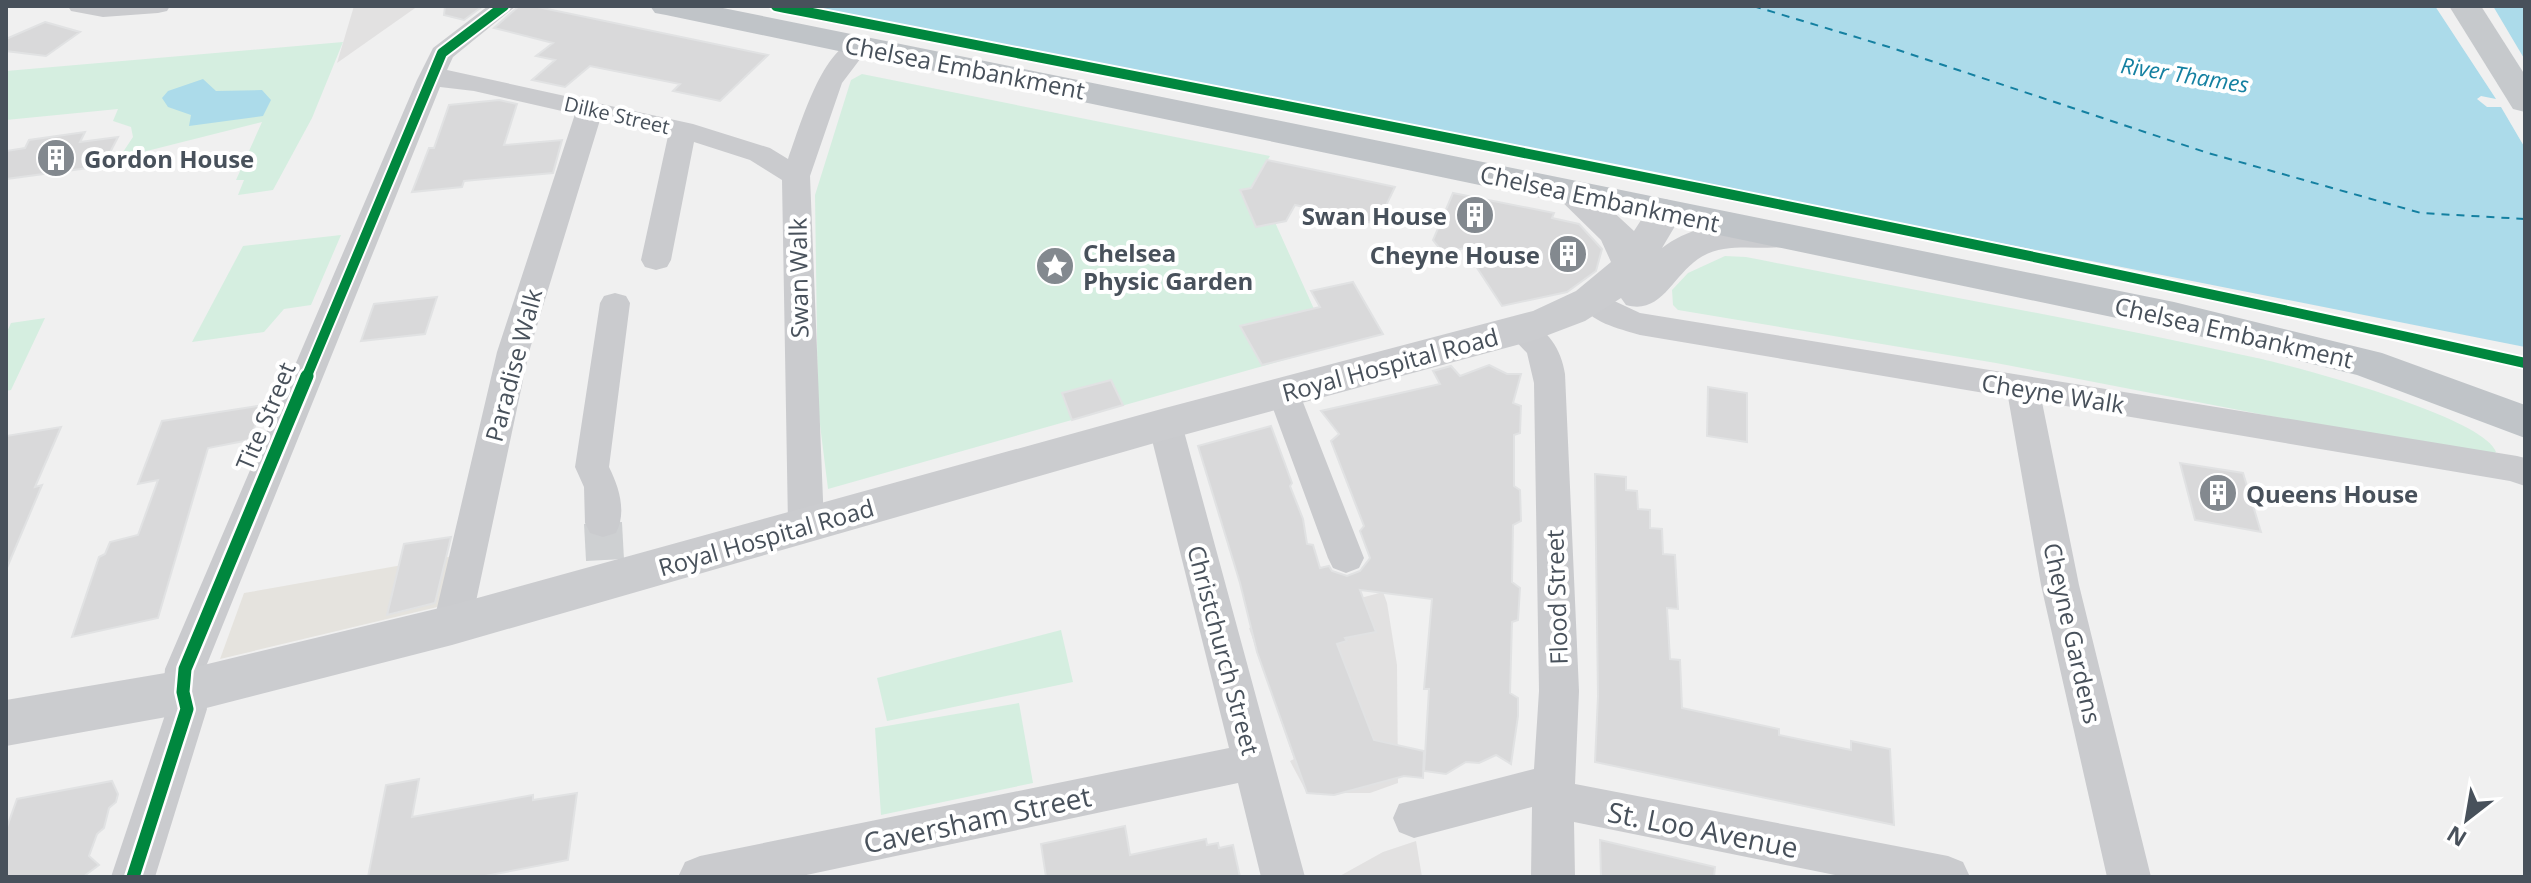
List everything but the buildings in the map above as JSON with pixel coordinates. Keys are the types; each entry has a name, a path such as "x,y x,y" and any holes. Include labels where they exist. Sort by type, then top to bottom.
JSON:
{"highway":[{"name":"Chelsea Embankment","path":"666,6 2174,316 2317,349 2419,381 2509,416"}],"main road":[{"path":"2465,6 2525,102"},
{"path":"1569,191 1617,234 1631,263"},
{"name":"Royal Hospital Road","path":"6,723 183,692 452,625 605,571 806,525 1165,424 1521,330 1591,328 1606,310 1610,289 1665,211"},
{"path":"1606,310 1636,301 1661,268 1685,247 1737,235 1782,236"}],"street":[{"path":"80,6 103,10 158,6"},
{"name":"Tite Street","path":"133,877 187,709 183,692 185,669 430,80 442,53 504,6"},
{"name":"Swan Walk","path":"806,525 796,176 829,82 857,46"},
{"name":"Dilke Street","path":"430,80 461,80 683,130 760,154 796,176"},
{"name":"Paradise Walk","path":"452,625 513,352 590,109"},
{"path":"656,260 683,130"},
{"path":"603,523 602,487 592,467 615,303"},
{"name":"Cheyne Walk","path":"1606,310 2023,388 2523,460 2509,416"},
{"name":"Flood Street","path":"1521,330 1536,339 1544,352 1550,383 1559,691 1553,877"},
{"name":"Cheyne Gardens","path":"2023,388 2060,585 2129,877"},
{"path":"1283,392 1346,558"},
{"name":"Christchurch Street","path":"1165,424 1283,877"},
{"name":"Caversham Street","path":"700,877 1253,761"},
{"path":"1414,818 1554,791"},
{"name":"St. Loo Avenue","path":"1554,791 1948,877"}],"shaded area":[{"path":"354,6 418,6 337,63"},
{"path":"459,555 450,604 220,659 244,593"},
{"path":"1383,592 1397,665 1398,783 1370,793 1307,793 1290,761 1294,759 1249,628"},
{"path":"1416,841 1422,877 1338,877 1383,852"}],"green space":[{"path":"343,42 312,118 273,190 238,195 244,180 236,180 262,122 119,158 133,137 131,127 113,121 118,109 6,120 6,71"},
{"name":"Chelsea Physic Garden","path":"862,74 1270,156 1256,180 1334,346 828,489 818,409 815,195 851,80"},
{"path":"341,235 311,305 284,309 264,332 192,342 243,246"},
{"path":"1725,256 1746,257 2002,306 2279,363 2426,409 2484,438 2496,452 2488,458 1996,363 1678,310 1673,305 1672,290 1688,273"},
{"path":"45,318 11,390 6,391 6,334 11,323"},
{"path":"1061,630 1073,682 887,721 877,678"},
{"path":"1019,703 1033,783 881,815 875,728"}],"water":[{"name":"River Thames","path":"805,6 2525,6 2525,347"},
{"path":"203,79 216,91 262,90 271,100 263,116 189,126 191,115 168,107 162,98 168,91"}],"pier":[{"path":"2435,6 2493,6 2525,60 2525,148 2501,107 2487,107 2477,99 2481,96 2496,99"}],"ferry route":[{"path":"1753,6 1889,47 2208,153 2421,213 2525,219"}],"tunnel":[{"path":"603,523 605,560"}],"cycle path":[{"path":"133,877 187,709 183,692 185,669 430,80 442,53 504,6"},
{"path":"776,6 1273,103 2337,321 2525,363"}],"place":[{"name":"Gordon House","path":"56,158"},
{"name":"Swan House","path":"1475,215"},
{"name":"Cheyne House","path":"1568,254"},
{"name":"Chelsea Physic Garden","path":"1055,266"},
{"name":"Queens House","path":"2218,493"}]}
